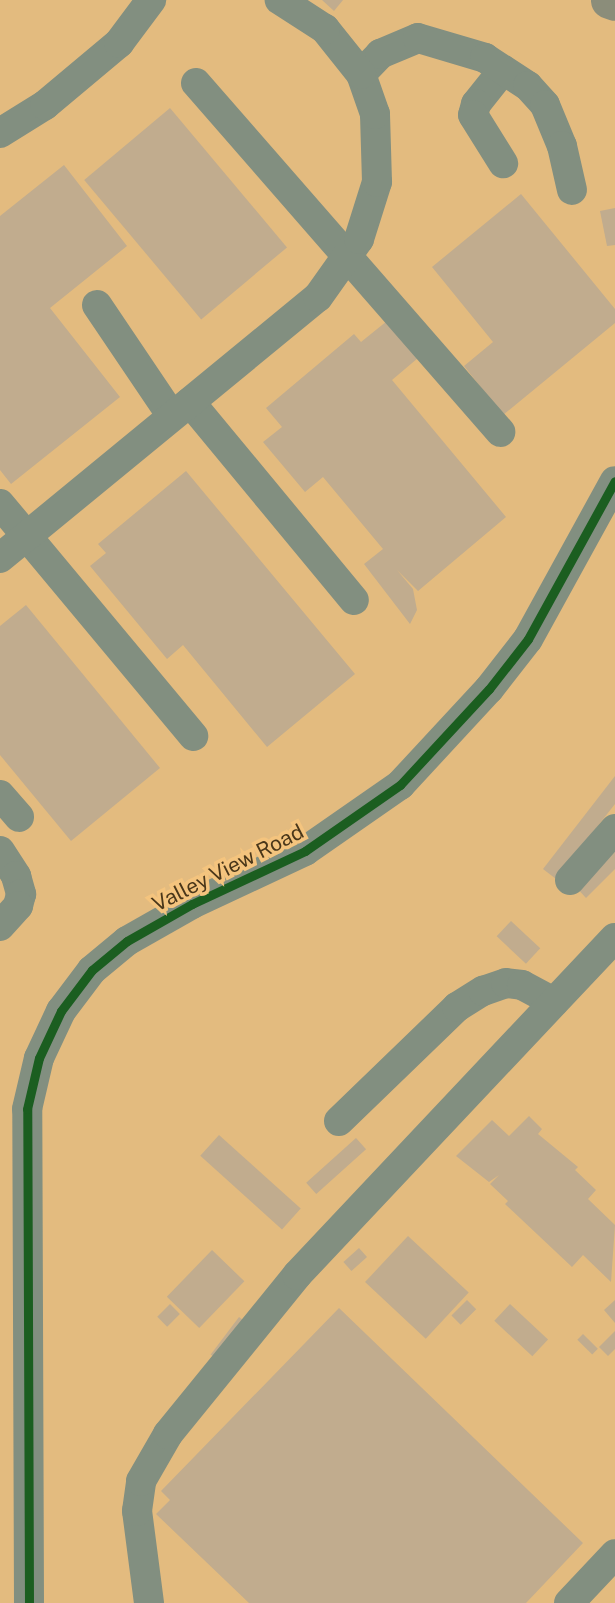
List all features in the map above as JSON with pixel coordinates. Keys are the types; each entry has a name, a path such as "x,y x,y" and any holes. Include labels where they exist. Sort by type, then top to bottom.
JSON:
{"main road":[{"path":"609,0 615,2"}],"street":[{"path":"0,133 45,105 119,43 151,0"},
{"path":"0,558 318,297 347,261 377,182 375,114 361,74 325,29 280,0"},
{"path":"361,74 380,54 418,38 446,43 503,70 528,86 545,105 562,146 572,190"},
{"path":"503,70 476,104 474,115 503,163"},
{"path":"196,83 347,261 500,432"},
{"path":"97,305 181,409 354,600"},
{"name":"Valley View Road","path":"29,1603 12,1162 13,1108 61,1011 92,970 127,941 192,904 305,851 400,785 449,734 528,639 615,481"},
{"path":"0,504 193,736"},
{"path":"570,880 615,829"},
{"path":"0,851 16,876 21,894 18,906 0,926"},
{"path":"149,1603 137,1511 141,1481 168,1434 297,1275 615,938"},
{"path":"339,1121 457,1007 483,991 506,983 522,985 554,1002"},
{"path":"569,1603 615,1554"}],"shaded area":[{"path":"0,0 615,0 615,1603 0,1603"}],"building":[{"path":"322,0 343,0 334,11"},
{"path":"170,108 287,247 201,319 84,180"},
{"path":"64,165 127,246 50,308 120,397 11,484 0,470 0,216"},
{"path":"521,194 615,309 615,323 503,415 464,366 493,342 432,267"},
{"path":"615,208 615,245 607,246 600,211"},
{"path":"387,321 418,358 392,380 506,517 418,591 397,570 413,589 417,610 410,624 364,564 383,549 323,477 305,492 263,442 282,427 266,408 354,334 361,342"},
{"path":"186,471 355,674 267,747 183,645 167,659 90,566 106,553 98,544"},
{"path":"26,605 160,768 71,841 0,755 0,626"},
{"path":"615,776 615,804 556,879 543,869"},
{"path":"615,845 615,869 586,898 574,885"},
{"path":"511,921 540,948 526,964 497,936"},
{"path":"529,1116 542,1129 538,1134 578,1167 575,1170 596,1190 588,1199 615,1225 611,1282 583,1255 572,1267 505,1204 508,1201 490,1184 499,1175 489,1182 456,1156 492,1120 509,1136"},
{"path":"219,1135 301,1209 282,1229 200,1156"},
{"path":"356,1138 366,1149 316,1194 306,1183"},
{"path":"408,1236 469,1293 426,1339 365,1282"},
{"path":"359,1248 367,1257 351,1271 343,1262"},
{"path":"212,1250 244,1281 199,1328 167,1297"},
{"path":"467,1300 476,1309 461,1325 451,1316"},
{"path":"615,1300 615,1323 604,1310"},
{"path":"170,1304 180,1314 167,1327 157,1317"},
{"path":"510,1304 548,1339 532,1356 494,1321"},
{"path":"339,1308 583,1543 526,1603 249,1603 156,1514 170,1500 161,1491"},
{"path":"239,1317 247,1323 219,1361 211,1355"},
{"path":"615,1331 615,1349 608,1356 599,1347"},
{"path":"583,1334 598,1349 592,1355 577,1340"}],"cycle path":[{"path":"29,1603 27,1109 39,1058 61,1011 92,970 127,941 192,904 305,851 400,785 489,689 528,639 615,481"}]}
